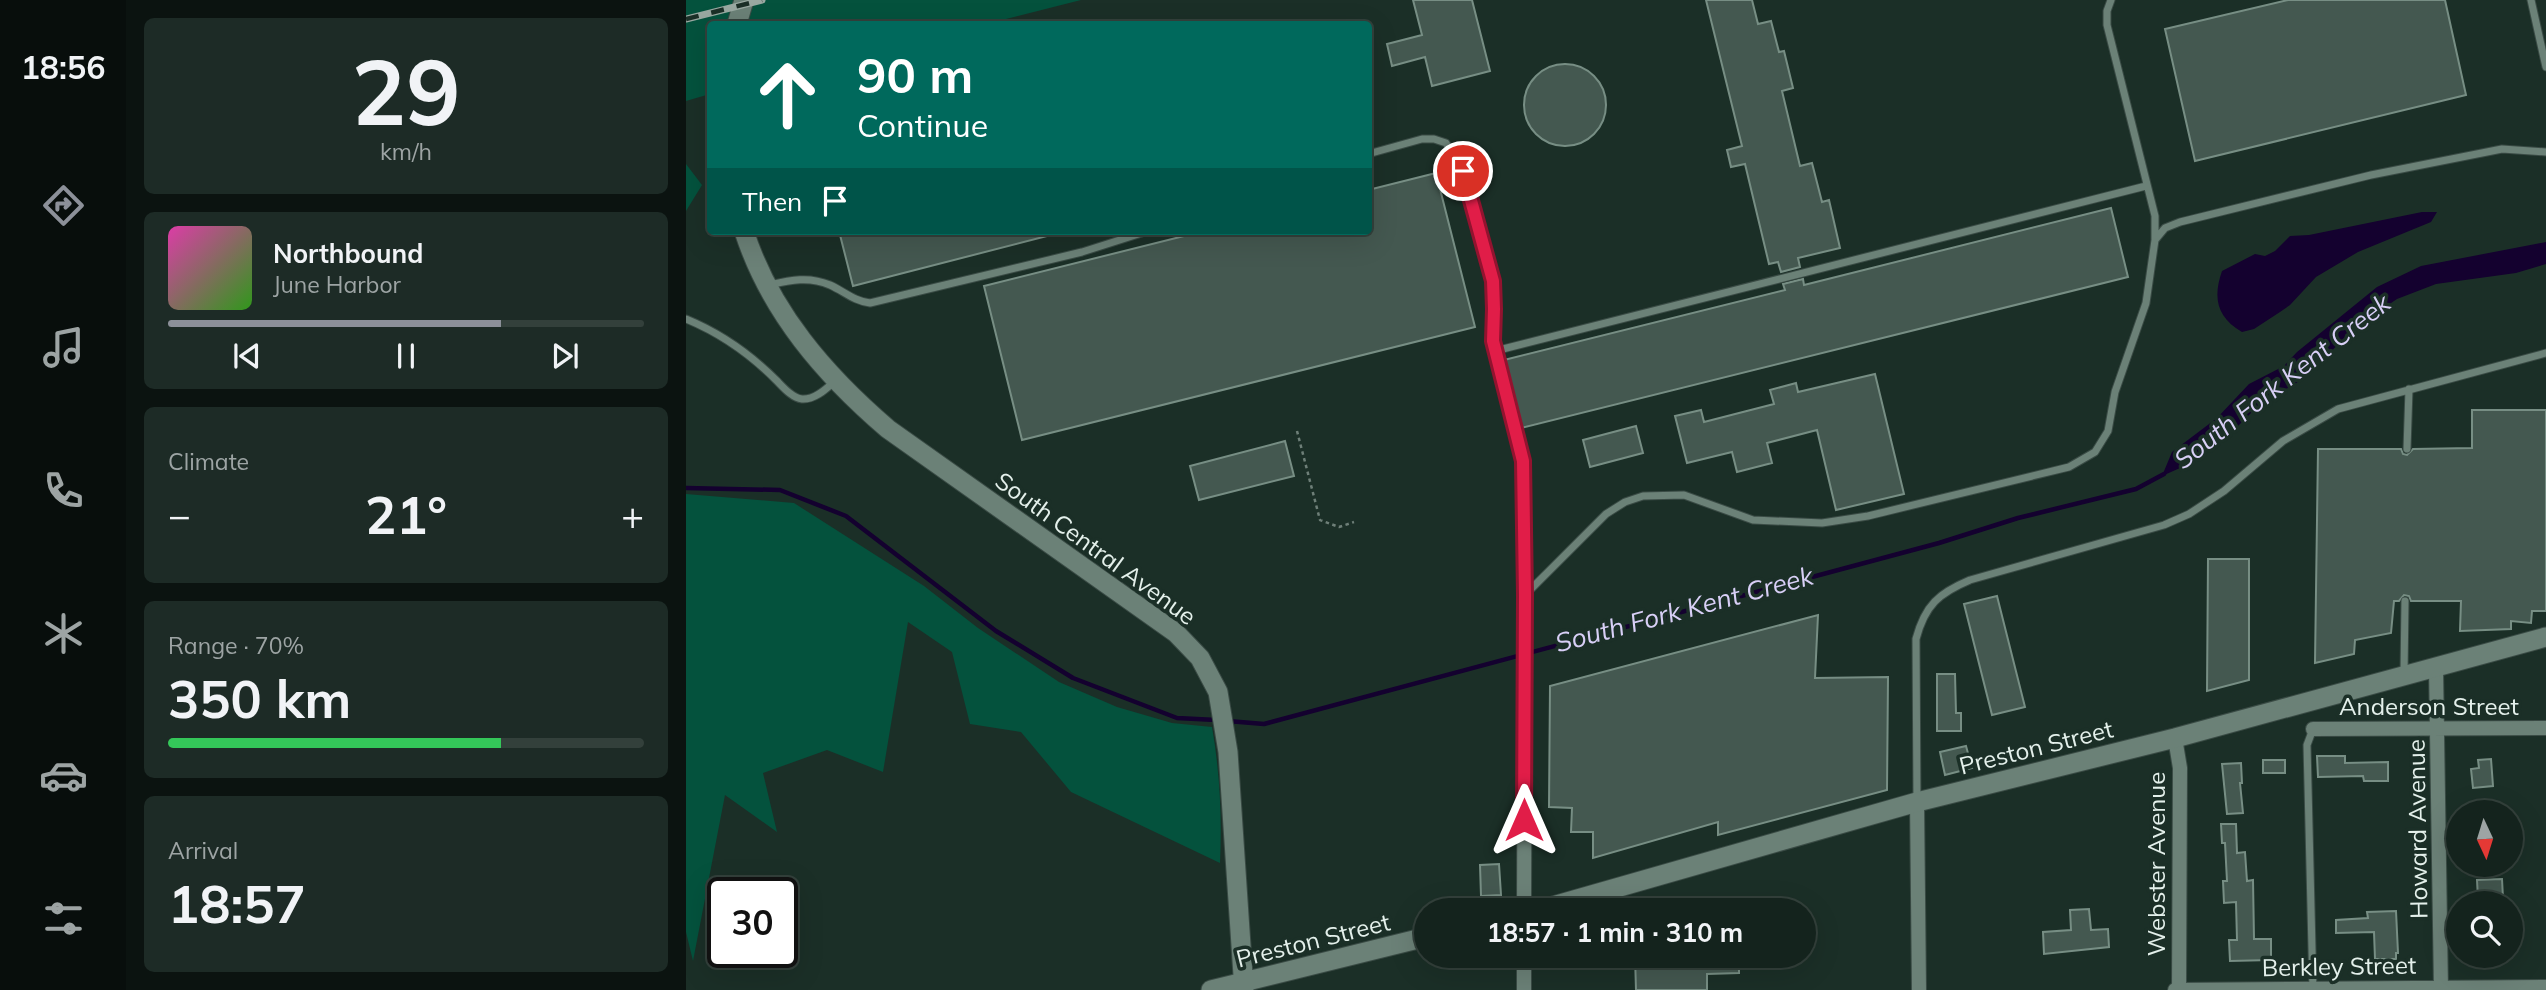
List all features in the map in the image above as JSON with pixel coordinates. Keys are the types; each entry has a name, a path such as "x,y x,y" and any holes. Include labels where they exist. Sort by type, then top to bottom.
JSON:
{"street":[{"path":"738,21 744,0"},
{"name":"South Central Avenue","path":"746,235 767,285 786,320 835,381 888,429 1176,633 1200,658 1218,692 1228,752 1244,985"},
{"path":"1524,898 1525,631"},
{"name":"Preston Street","path":"1581,898 1917,802 2175,738 2546,637"},
{"name":"Howard Avenue","path":"2436,668 2441,989"},
{"name":"Anderson Street","path":"2313,729 2546,728"},
{"name":"Webster Avenue","path":"2175,738 2180,768 2177,990"},
{"path":"1917,802 1919,990"},
{"name":"Preston Street","path":"1211,990 1244,985 1414,940"},
{"path":"1524,968 1524,990"},
{"name":"Berkley Street","path":"2177,990 2546,987"}],"lane":[{"path":"1525,595 1606,514 1625,502 1643,496 1684,495 1753,520 1822,523 1868,516 2054,472 2095,452 2108,431 2115,392 2146,303 2155,240 2155,216 2107,25 2107,11 2111,0"},
{"path":"2531,0 2546,67"},
{"path":"1372,153 1434,138 1446,143 1463,171 1493,281 1493,341 1523,461 1525,631"},
{"path":"2155,240 2165,228 2180,222 2371,175 2502,149 2546,152"},
{"path":"1495,351 2146,186"},
{"path":"767,285 801,278 815,280 832,286 856,301 870,303 1082,252 1135,235"},
{"path":"686,318 729,340 762,366 790,394 803,399 819,394 835,381"},
{"path":"1917,802 1916,639 1922,618 1934,601 1949,589 1970,580 2164,525 2224,491 2283,441 2338,409 2546,353"},
{"path":"2407,449 2409,389"},
{"path":"2404,676 2405,601"},
{"path":"2313,729 2307,745 2313,990"}],"path":[{"path":"1297,432 1320,520 1339,527 1354,522"}],"green space":[{"path":"686,0 1081,0 998,21 707,21 707,95 686,101"},
{"path":"686,164 702,185 686,211"},
{"path":"686,494 794,503 924,586 978,628 1059,682 1117,707 1172,723 1212,727 1220,795 1220,863 1071,792 1021,732 970,724 952,652 908,622 883,772 827,750 763,773 777,832 725,795 709,877 707,877 693,961 686,932"}],"water":[{"path":"2422,212 2437,212 2431,222 2358,252 2316,277 2290,305 2254,329 2242,332 2222,313 2218,289 2222,271 2255,254 2265,256 2275,251 2290,236 2309,235"},
{"path":"2546,242 2546,264 2516,273 2436,284 2397,299 2354,328 2312,371 2291,387 2269,395 2237,427 2189,464 2162,476 2172,452 2217,418 2249,384 2284,366 2297,352 2377,287 2421,266"}],"building":[{"path":"1413,0 1472,0 1490,71 1432,86 1425,57 1392,66 1387,44 1422,35"},
{"path":"1706,0 1752,0 1758,24 1771,21 1779,52 1784,51 1793,88 1782,91 1800,166 1812,163 1822,202 1829,200 1840,248 1798,258 1800,267 1781,272 1778,262 1769,264 1745,164 1731,167 1727,150 1742,146"},
{"path":"2288,0 2445,0 2466,95 2195,161 2165,29"},
{"path":"1565,64 1581,67 1594,76 1603,89 1606,105 1603,121 1594,134 1581,143 1565,146 1549,143 1536,134 1527,121 1524,105 1527,89 1536,76 1549,67"},
{"path":"1436,173 1475,327 1022,440 984,286 1188,235 1372,235 1372,189"},
{"path":"2111,208 2128,277 1521,428 1504,360 1785,290 1783,284 1803,279 1804,285"},
{"path":"840,235 1051,235 853,286"},
{"path":"1875,374 1904,494 1836,510 1817,430 1767,443 1772,463 1737,472 1732,452 1687,463 1675,416 1701,410 1704,422 1774,404 1770,390 1796,383 1798,392"},
{"path":"2472,410 2546,410 2546,611 2532,611 2531,623 2511,621 2511,629 2460,631 2461,601 2411,601 2409,596 2404,595 2399,601 2394,601 2391,633 2355,640 2354,654 2315,663 2318,449 2401,449 2403,454 2407,455 2413,449 2472,448"},
{"path":"1636,426 1643,453 1590,467 1583,440"},
{"path":"1285,441 1294,476 1199,500 1190,466"},
{"path":"2208,559 2249,559 2249,680 2207,691"},
{"path":"1997,596 2025,707 1992,715 1964,604"},
{"path":"1818,615 1815,678 1888,677 1887,790 1718,835 1718,822 1593,858 1593,832 1571,832 1572,808 1549,807 1550,686"},
{"path":"1937,674 1955,674 1956,713 1961,713 1961,731 1937,731"},
{"path":"1966,746 1972,768 1945,775 1940,752"},
{"path":"2317,756 2345,756 2345,763 2388,762 2388,781 2364,781 2363,776 2318,777"},
{"path":"2491,759 2493,786 2473,788 2471,769 2479,768 2478,760"},
{"path":"2263,760 2285,760 2285,773 2263,773"},
{"path":"2241,763 2243,813 2227,814 2222,764"},
{"path":"2221,824 2236,824 2237,853 2245,852 2247,881 2253,880 2254,939 2271,939 2271,960 2230,961 2229,940 2237,940 2236,902 2224,903 2223,881 2227,881"},
{"path":"1499,864 1501,895 1481,896 1480,865"},
{"path":"2502,879 2503,891 2478,891 2477,880"},
{"path":"2089,909 2091,930 2108,929 2109,947 2044,954 2043,932 2071,930 2070,910"},
{"path":"2396,911 2396,959 2375,959 2374,932 2336,933 2336,920 2368,918 2367,912"},
{"path":"1635,968 1739,968 1739,973 1707,974 1707,990 1636,990"}],"waterway":[{"name":"South Fork Kent Creek","path":"1228,721 1264,724 1939,543 2018,518 2136,489 2164,474"},
{"name":"South Fork Kent Creek","path":"686,488 780,490 846,516 996,631 1073,678 1177,718 1216,720"}],"railway":[{"path":"686,19 762,0"}],"route":[{"path":"1463,171 1493,281 1493,341 1523,461 1524,820"}]}
